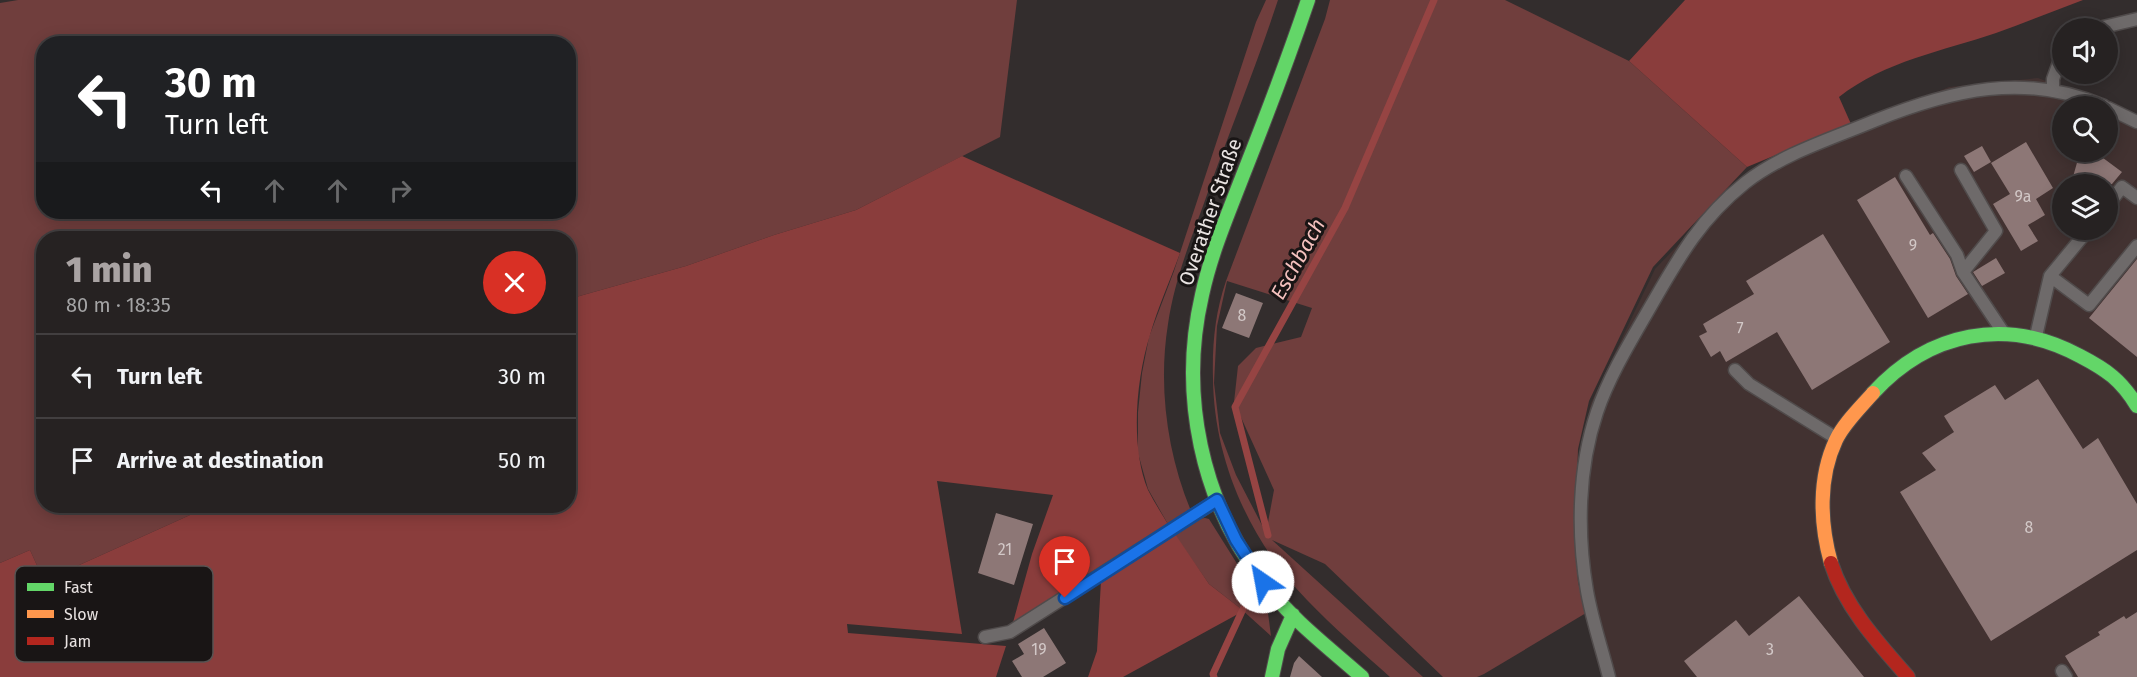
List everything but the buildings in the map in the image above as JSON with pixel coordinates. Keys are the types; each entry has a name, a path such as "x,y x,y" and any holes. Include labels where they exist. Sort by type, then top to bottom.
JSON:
{"main road":[{"name":"Overather Straße","path":"1308,0 1290,54 1212,254 1196,313 1192,378 1194,411 1199,445 1207,475 1236,540 1263,582 1293,615 1362,677"},
{"path":"1908,677 1855,613 1840,585 1827,548 1822,509 1826,472 1837,438 1877,387 1909,360 1937,345 1968,336 2005,334 2036,336 2068,349 2099,367 2124,385 2137,406"},
{"path":"1272,677 1278,649 1293,615"}],"lane":[{"path":"2118,23 2137,19"},
{"path":"2053,91 2054,84"},
{"path":"1609,677 1587,591 1581,528 1584,465 1598,409 1622,356 1683,250 1707,217 1746,182 1784,158 1906,108 1966,91 1999,87 2053,91 2076,96"},
{"path":"2118,113 2137,122"},
{"path":"1961,170 1996,231 1963,272"},
{"path":"1906,176 1957,255 1963,272 2005,334"},
{"path":"2118,192 2122,187 2137,198"},
{"path":"2036,336 2050,276 2080,240"},
{"path":"2050,276 2089,306 2137,246"},
{"path":"1735,370 1749,384 1837,438"},
{"path":"985,638 1010,632 1217,500"}],"shaded area":[{"path":"18,0 1017,0 1000,137 856,210 774,235 686,266 576,297 576,231 36,231 36,513 195,513 77,566 37,566 30,550 0,563 0,3"},
{"path":"1266,0 1278,0 1187,249 1168,324 1164,371 1167,419 1176,466 1191,511 1169,526 1148,489 1138,453 1138,412 1142,373 1149,337 1174,271 1256,22"},
{"path":"1330,0 1505,0 1629,61 1747,167 1653,267 1589,401 1578,449 1575,535 1578,582 1586,613 1477,677 1443,677 1325,564 1272,540 1423,677 1390,677 1337,630 1307,600 1268,552 1239,498 1220,440 1213,379 1214,341 1219,305 1226,281 1325,19","holes":["1227,281 1312,308 1301,337 1256,348 1238,366 1234,402 1274,490 1266,533 1236,475 1220,433 1214,383 1217,326"]},
{"path":"1685,0 2083,0 1996,33 1915,58 1875,74 1839,97 1851,124 1747,167 1629,61"},
{"path":"2038,78 2084,96 2052,96 2052,162 2118,162 2118,110 2137,117 2137,677 1614,677 1576,535 1580,449 1591,403 1655,269 1749,171 1949,87"},
{"path":"962,156 1180,253 1145,353 1137,413 1142,473 1148,490 1169,526 1012,626 1032,554 1053,495 937,481 962,634 847,624 848,633 1006,646 996,677 0,677 0,563 30,550 37,566 15,566 15,662 213,662 213,566 77,566 195,513 576,513 576,297 686,266 774,235 856,210"},
{"path":"1198,519 1209,519 1268,613 1271,636 1209,584 1174,534"},
{"path":"1171,528 1209,584 1240,608 1238,614 1123,677 1088,677 1097,651 1101,581"}],"waterway":[{"name":"Eschbach","path":"1268,535 1235,407 1345,208 1434,0"},
{"name":"Eschbach","path":"1214,677 1213,674 1243,609"}],"traffic: fast":[{"path":"1308,0 1210,264 1195,332 1193,370 1195,408 1201,446 1211,482 1224,518 1242,551 1264,583 1286,609 1362,677"},
{"path":"1873,393 1895,372 1919,356 1944,344 1970,337 1997,334 2024,336 2052,344 2080,356 2113,377 2137,406"},
{"path":"1272,677 1278,649 1293,615"}],"traffic: slow":[{"path":"1831,563 1823,517 1826,470 1839,434 1873,393"}],"traffic: jam":[{"path":"1831,563 1854,609 1874,638 1908,677"}],"route":[{"path":"1065,598 1217,500 1236,540 1263,582"}]}
